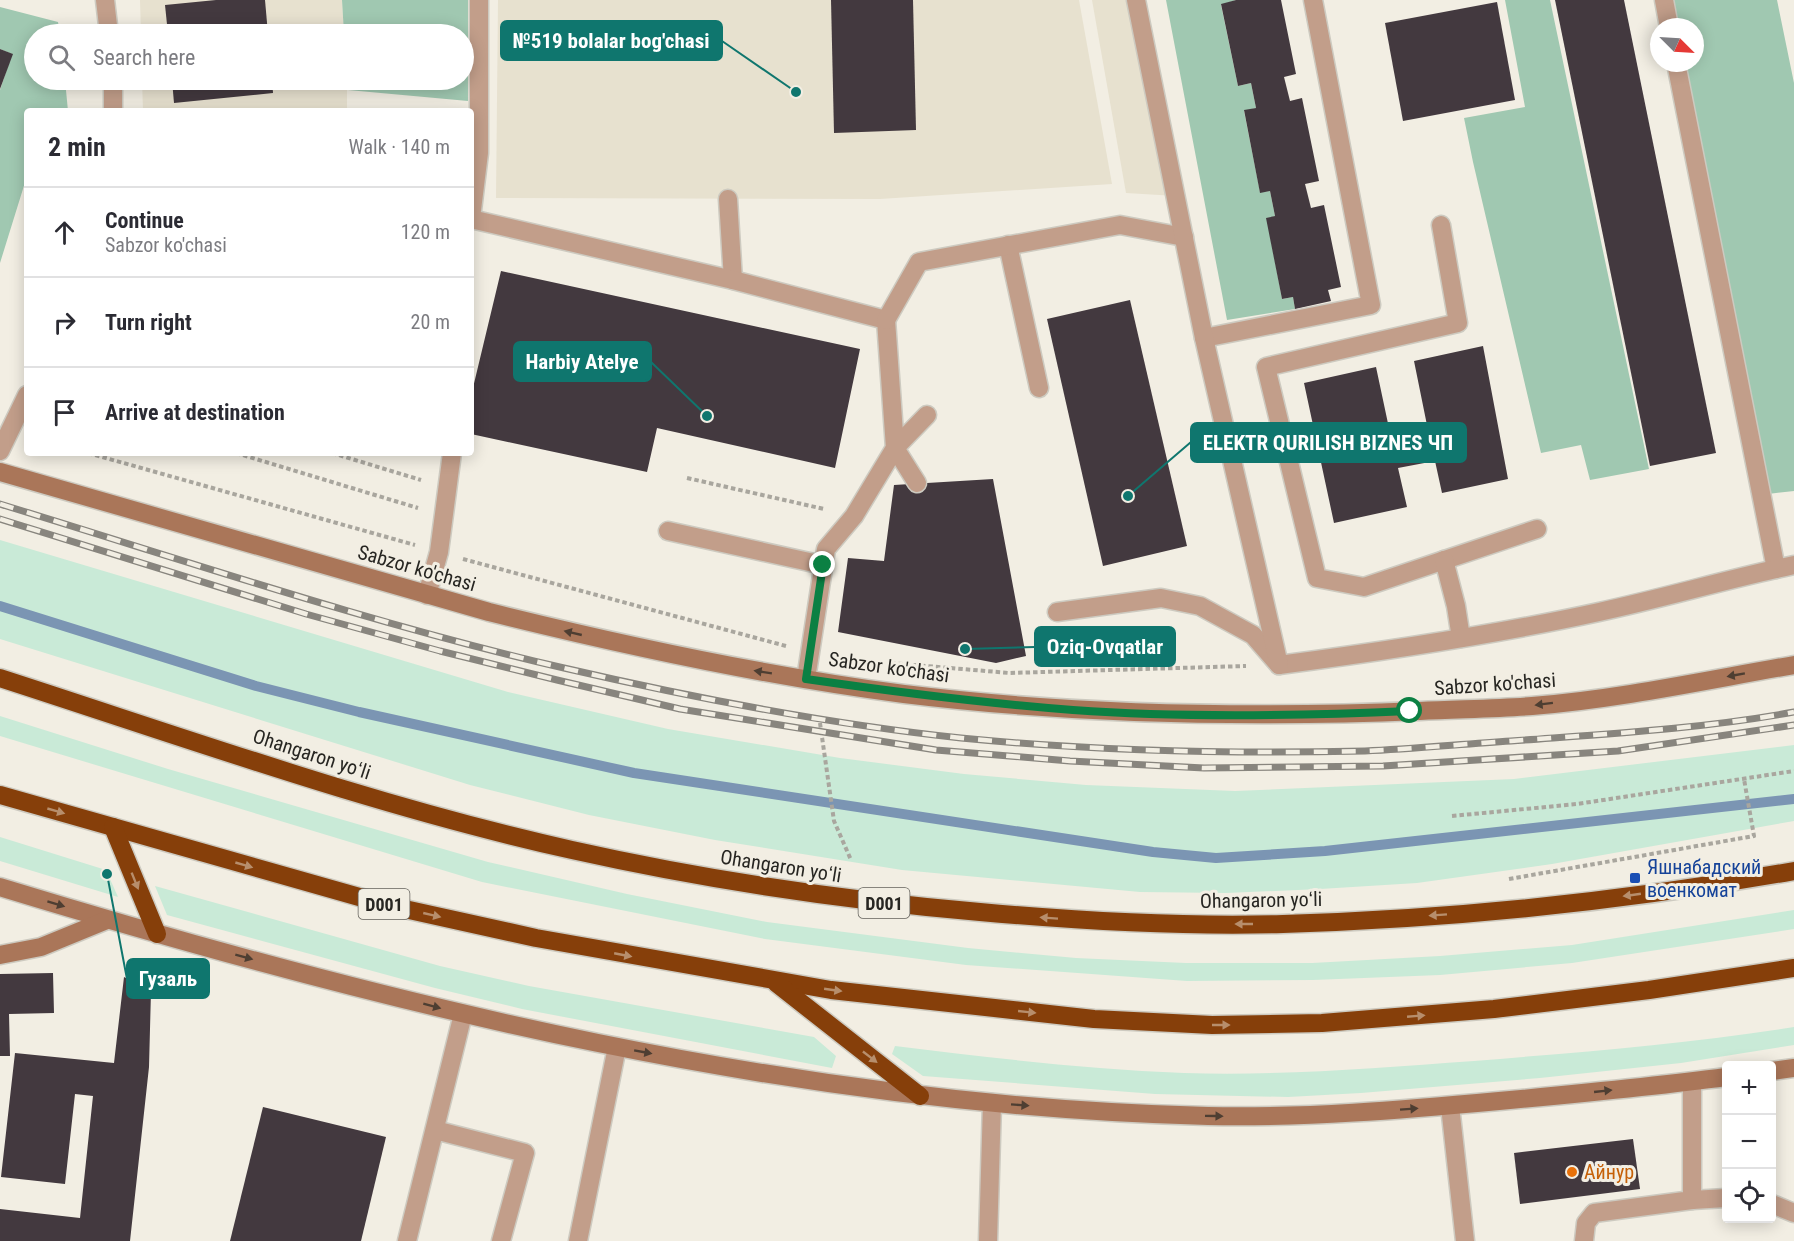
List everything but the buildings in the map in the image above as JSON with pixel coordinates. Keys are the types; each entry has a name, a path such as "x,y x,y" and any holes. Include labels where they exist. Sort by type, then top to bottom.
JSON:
{"highway":[{"name":"Ohangaron yoʻli","path":"0,678 388,802 493,831 653,868 845,899 1062,919 1173,924 1282,924 1436,915 1567,903 1794,871"},
{"name":"D001","path":"0,795 391,906 536,938 775,982 962,1006 1094,1019 1212,1025 1300,1024 1494,1009 1649,990 1794,968"},
{"path":"113,828 157,934"},
{"path":"775,982 920,1096"}],"street":[{"path":"105,0 108,24"},
{"path":"474,169 479,0"},
{"path":"1136,0 1204,338 1279,665"},
{"path":"1204,338 1371,305 1313,0"},
{"path":"1664,0 1667,18"},
{"path":"1279,665 1461,638 1599,612 1785,567 1678,72"},
{"path":"113,90 113,108"},
{"path":"728,199 733,280"},
{"path":"474,219 733,280 886,320"},
{"path":"917,483 895,448 886,320 919,262 1120,225 1184,237"},
{"path":"1441,225 1458,323 1266,367 1317,578 1364,586 1537,529"},
{"path":"1008,245 1039,388"},
{"path":"0,451 24,401"},
{"path":"806,679 826,549 854,516 895,448 927,415"},
{"path":"427,595 439,552 452,456"},
{"name":"Sabzor ko'chasi","path":"0,472 489,612 630,646 744,669 904,694 1074,710 1256,716 1534,706 1602,698 1794,665"},
{"path":"668,531 823,565"},
{"path":"1444,560 1456,606 1461,638"},
{"path":"1057,612 1161,598 1200,606 1253,635 1279,665"},
{"path":"0,887 157,934 463,1014 617,1047 824,1083 920,1096 1131,1113 1293,1116 1450,1106 1722,1078"},
{"path":"0,955 41,947 107,920"},
{"path":"407,1241 463,1014"},
{"path":"578,1241 617,1047"},
{"path":"1776,1070 1794,1068"},
{"path":"1692,1082 1692,1200"},
{"path":"987,1241 992,1103"},
{"path":"1450,1106 1465,1241"},
{"path":"435,1130 525,1153 501,1241"},
{"path":"1584,1241 1586,1223 1594,1213 1722,1198"},
{"path":"1776,1206 1794,1213"}],"path":[{"path":"99,456 439,552 809,652"},
{"path":"246,456 445,516"},
{"path":"342,456 448,489"},
{"path":"687,478 854,516"},
{"path":"889,663 1009,673 1279,665"},
{"path":"820,723 834,821 851,860"},
{"path":"1452,816 1576,804 1794,771"},
{"path":"1509,879 1754,836 1744,779"}],"shaded area":[{"path":"140,0 342,0 343,24 141,24"},
{"path":"498,0 1079,0 1112,184 880,199 496,198"},
{"path":"1092,0 1135,0 1176,196 1126,193"},
{"path":"142,90 347,90 347,108 143,108"}],"green space":[{"path":"342,0 468,0 468,24 343,24"},
{"path":"1166,0 1236,0 1221,5 1238,86 1251,83 1256,108 1244,111 1260,192 1270,191 1275,216 1267,219 1282,299 1293,297 1295,309 1227,320"},
{"path":"1505,0 1550,0 1649,469 1590,480 1581,445 1541,453 1464,118 1525,107"},
{"path":"1673,0 1777,0 1794,83 1794,491 1768,494 1687,72 1704,72 1704,18 1676,18"},
{"path":"0,7 58,22 58,24 24,24 24,90 66,90 68,108 24,108 24,186 0,263 0,90 12,54 0,49"},
{"path":"348,90 468,90 468,101"},
{"path":"0,540 508,692 668,729 840,758 964,774 1086,785 1235,791 1514,779 1794,745 1794,821 1552,864 1417,883 1320,889 1226,893 1140,892 902,870 715,840 589,815 470,785 0,639"},
{"path":"0,716 168,769 488,862 627,894 767,922 968,948 1076,958 1186,963 1312,963 1440,956 1572,945 1794,910 1794,929 1572,963 1440,975 1313,980 1187,981 966,965 765,939 482,882 0,736"},
{"path":"0,837 106,870 118,897 0,861"},
{"path":"155,886 440,966 529,986 814,1037 836,1056 832,1068 522,1009 435,988 167,915"},
{"path":"1794,1027 1794,1045 1681,1063 1540,1078 1288,1097 1155,1094 923,1076 892,1054 895,1046 1111,1069 1220,1074 1293,1072 1594,1051"}],"waterway":[{"path":"0,606 256,686 359,712 634,773 1153,852 1216,858 1325,851 1794,799"}],"railway":[{"path":"0,504 280,591 493,651 712,700 861,725 961,738 1062,746 1163,750 1365,751 1653,730 1724,723 1794,712"},
{"path":"0,519 306,614 557,680 680,709 936,750 1070,761 1204,768 1383,766 1618,751 1794,725"}],"place":[{"name":"№519 bolalar bog'chasi","path":"796,92"},
{"name":"Harbiy Atelye","path":"707,416"},
{"name":"ELEKTR QURILISH BIZNES ЧП","path":"1128,496"},
{"name":"Oziq-Ovqatlar","path":"965,649"},
{"name":"Гузаль","path":"107,874"},
{"name":"Яшнабадский военкомат","path":"1635,878"},
{"name":"Айнур","path":"1572,1172"}],"route":[{"path":"823,565 806,679 904,694 1074,710 1256,716 1410,711"}]}
